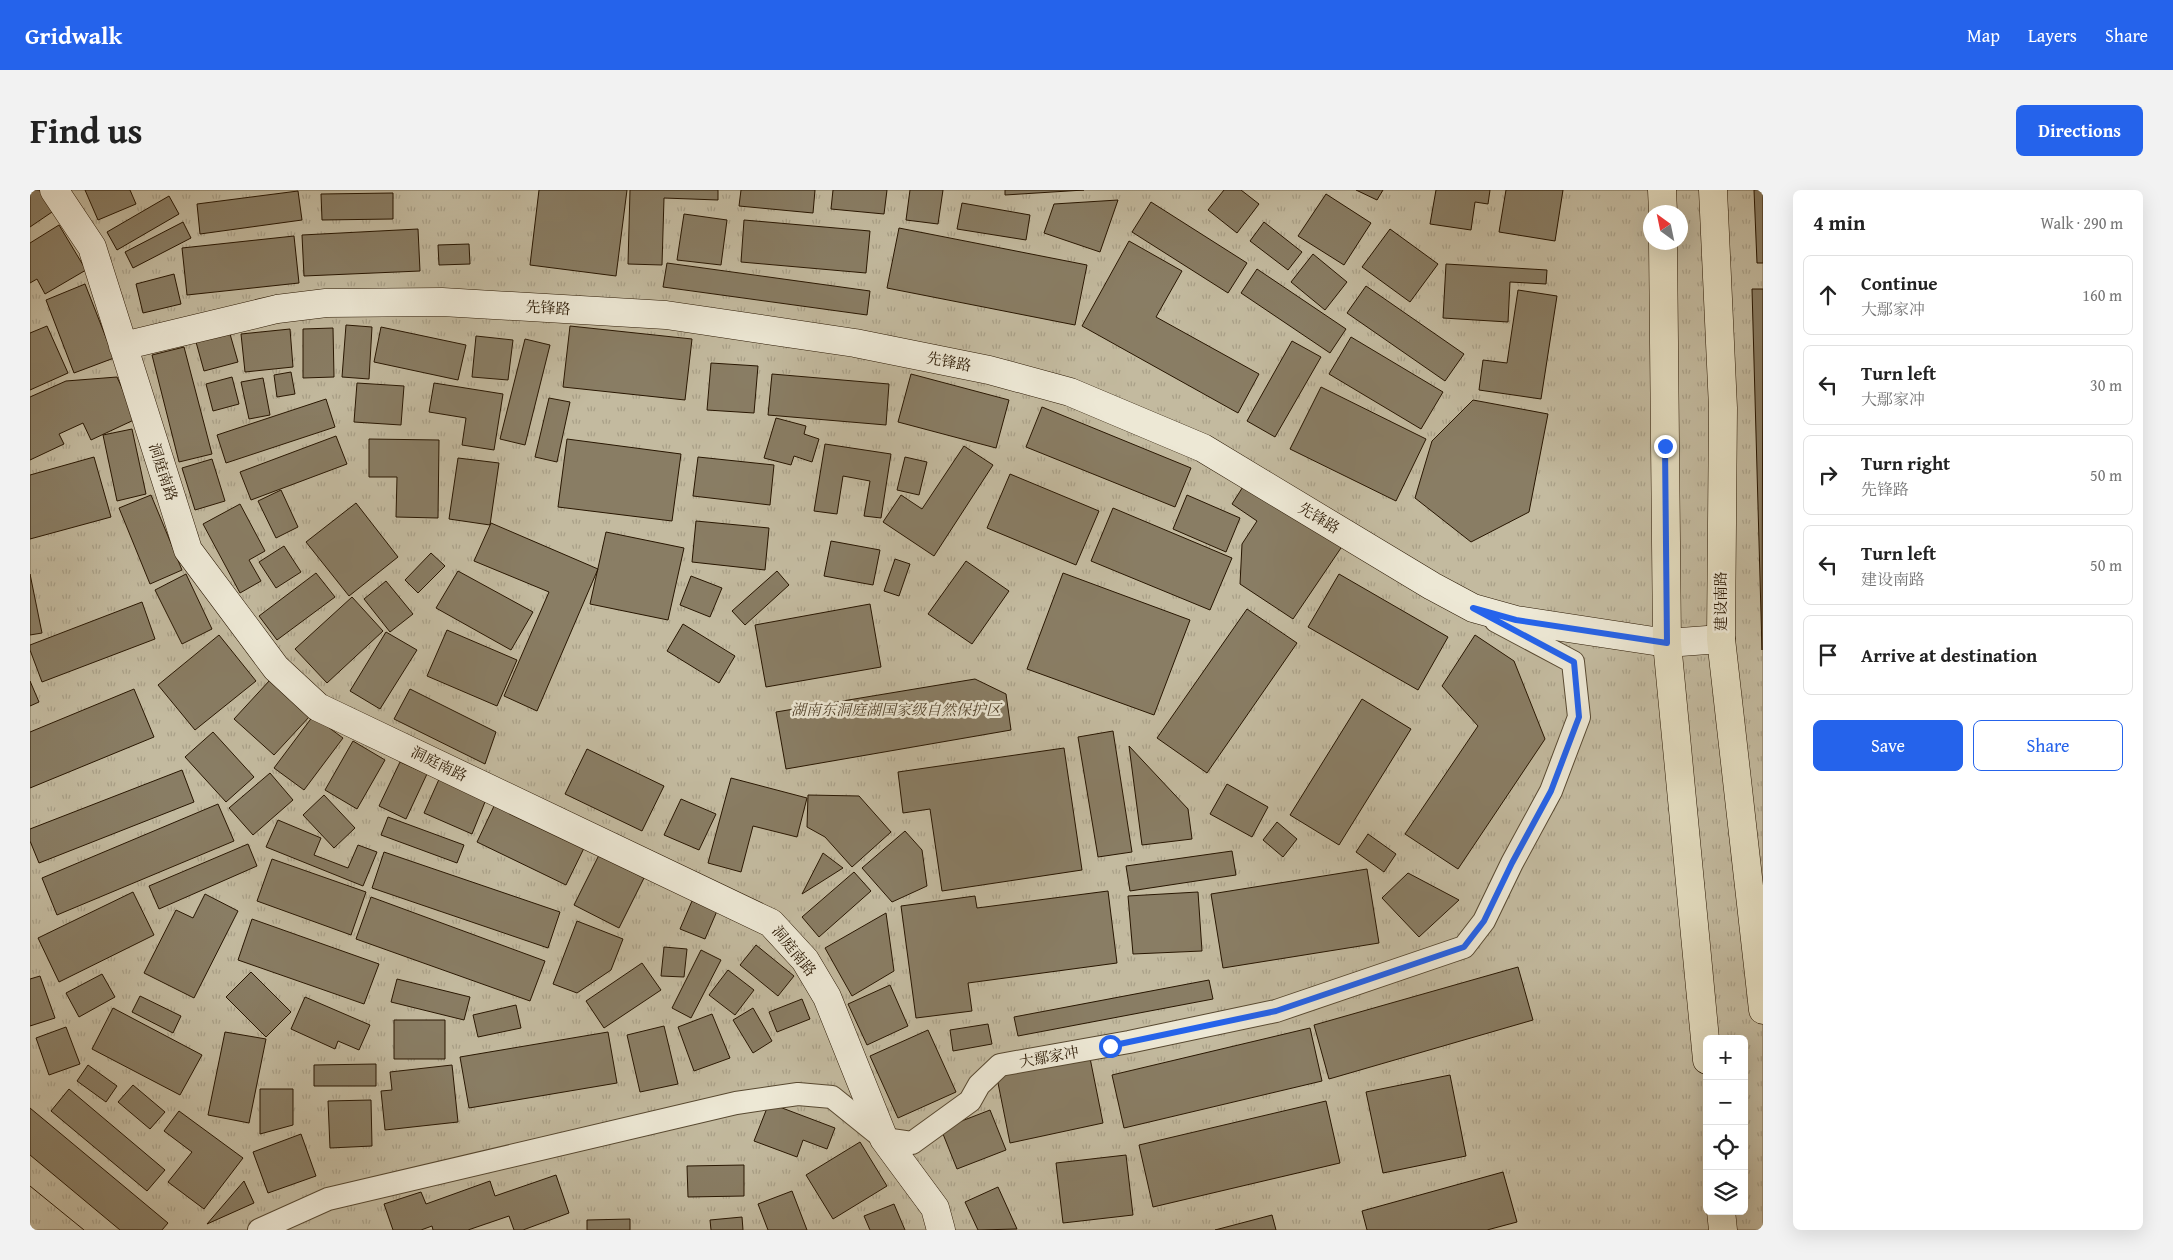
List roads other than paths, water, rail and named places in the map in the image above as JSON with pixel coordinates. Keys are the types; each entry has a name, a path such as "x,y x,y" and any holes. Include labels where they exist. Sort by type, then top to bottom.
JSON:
{"main road":[{"name":"洞庭南路","path":"54,190 92,246 188,550 276,668 318,706 771,923 805,960 827,997 884,1139 935,1208 941,1230"},
{"path":"1662,190 1663,205"},
{"name":"建设南路","path":"1713,190 1723,408 1721,639 1763,1010"},
{"path":"1663,250 1667,643 1705,1035"},
{"name":"先锋路","path":"123,346 277,308 326,303 442,302 666,315 855,344 989,370 1070,392 1203,448 1432,586 1473,608 1516,620 1667,643 1721,639"},
{"path":"1721,1215 1723,1230"}],"street":[{"name":"大鄢家冲","path":"884,1139 912,1143 970,1101 979,1086 1000,1065 1129,1042 1276,1011 1464,947 1484,921 1512,863 1551,791 1579,717 1574,662 1473,608"},
{"path":"259,1230 328,1199 727,1105 798,1094 832,1097 884,1139"}],"tram line":[{"path":"30,1186 84,1230"}],"park label":[{"name":"湖南东洞庭湖国家级自然保护区","path":"896,710"}]}
